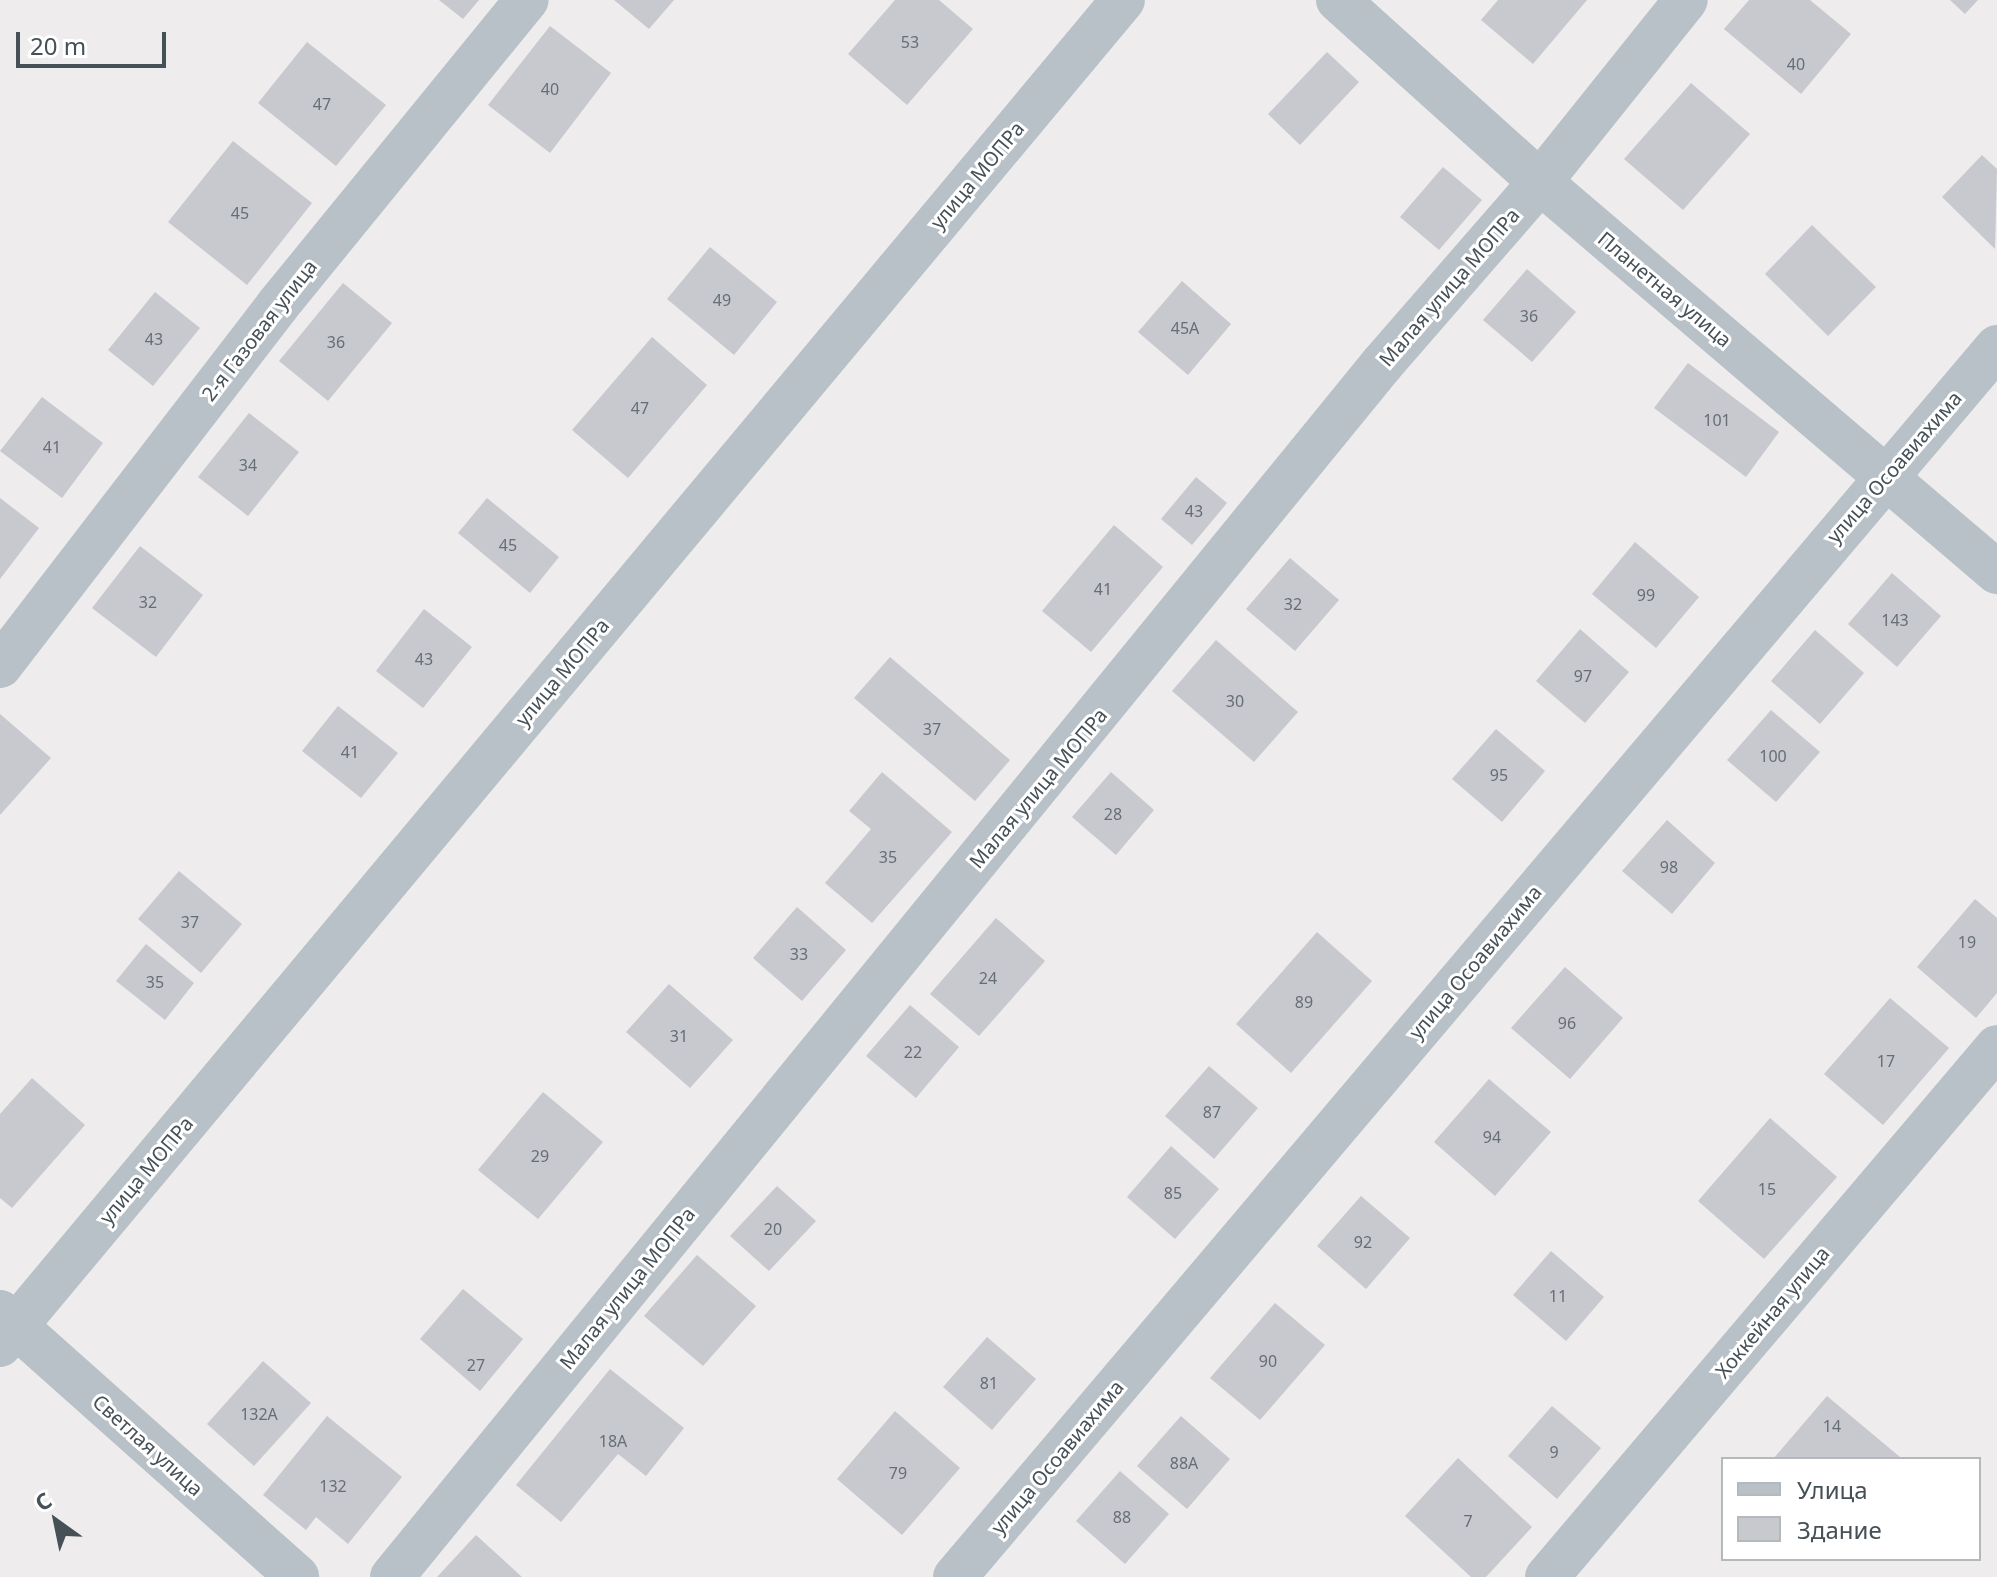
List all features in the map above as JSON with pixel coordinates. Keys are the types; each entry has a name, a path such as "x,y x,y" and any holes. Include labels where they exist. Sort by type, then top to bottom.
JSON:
{"street":[{"name":"2-я Газовая улица","path":"0,666 277,306 527,0"},
{"name":"улица МОПРа","path":"5,1328 1123,0"},
{"name":"Планетная улица","path":"1338,0 1540,182 1997,572"},
{"name":"Малая улица МОПРа","path":"392,1577 1382,364 1540,182 1686,0"},
{"name":"улица Осоавиахима","path":"955,1577 1997,347"},
{"name":"Хоккейная улица","path":"1547,1577 1997,1047"},
{"name":"Светлая улица","path":"5,1328 297,1577"}],"building":[{"path":"439,0 479,0 463,19"},
{"path":"614,0 674,0 649,29"},
{"path":"895,0 939,0 973,29 907,105 848,54"},
{"path":"1498,0 1587,0 1533,64 1481,20"},
{"path":"1749,0 1810,0 1851,34 1801,94 1724,29"},
{"path":"1950,0 1978,0 1965,14"},
{"path":"550,26 611,73 550,153 488,105"},
{"path":"307,42 386,105 336,166 258,103"},
{"path":"1327,52 1359,82 1300,145 1268,114"},
{"path":"1691,83 1750,134 1683,210 1624,159"},
{"path":"233,141 312,203 247,285 168,222"},
{"path":"1982,155 1997,169 1995,249 1942,197"},
{"path":"1443,167 1482,200 1439,250 1400,217"},
{"path":"1812,225 1876,287 1828,336 1765,274"},
{"path":"710,247 777,302 734,355 667,299"},
{"path":"1527,269 1576,312 1532,362 1483,320"},
{"path":"1182,281 1231,324 1188,375 1138,332"},
{"path":"343,283 392,323 328,401 279,361"},
{"path":"155,292 200,328 153,386 108,350"},
{"path":"652,337 707,385 628,478 572,430"},
{"path":"1688,363 1779,432 1746,477 1654,408"},
{"path":"42,397 103,443 62,498 0,451"},
{"path":"249,413 299,452 248,516 198,477"},
{"path":"1196,477 1227,503 1192,545 1161,519"},
{"path":"0,498 39,528 0,579"},
{"path":"487,498 559,557 530,593 458,533"},
{"path":"1114,525 1163,567 1091,652 1042,611"},
{"path":"1635,542 1699,597 1656,648 1592,594"},
{"path":"140,546 203,595 156,657 92,608"},
{"path":"1290,558 1339,600 1295,651 1246,609"},
{"path":"1892,573 1941,616 1897,667 1848,624"},
{"path":"424,609 472,647 423,708 376,671"},
{"path":"1580,629 1629,672 1585,723 1536,681"},
{"path":"1815,630 1864,673 1820,724 1771,681"},
{"path":"1216,640 1298,712 1254,762 1172,691"},
{"path":"890,657 1010,760 975,801 854,698"},
{"path":"338,706 398,753 361,798 302,751"},
{"path":"1771,710 1820,752 1776,802 1727,760"},
{"path":"0,714 51,758 0,815"},
{"path":"1496,729 1545,771 1502,822 1452,779"},
{"path":"882,772 952,832 872,923 825,883 871,829 849,811"},
{"path":"1111,772 1154,810 1116,855 1072,817"},
{"path":"1667,820 1715,863 1672,914 1622,871"},
{"path":"179,871 242,924 201,973 138,919"},
{"path":"1975,899 1997,918 1997,993 1976,1018 1917,967"},
{"path":"797,907 846,950 802,1001 753,958"},
{"path":"996,918 1045,961 979,1036 930,994"},
{"path":"1317,932 1372,981 1291,1073 1236,1024"},
{"path":"146,944 194,983 165,1020 116,981"},
{"path":"1565,967 1623,1018 1570,1079 1511,1028"},
{"path":"669,984 733,1040 690,1088 626,1032"},
{"path":"1890,998 1949,1048 1883,1125 1824,1074"},
{"path":"910,1005 959,1047 916,1098 866,1056"},
{"path":"1209,1066 1258,1108 1214,1159 1165,1116"},
{"path":"32,1078 85,1125 12,1208 0,1198 0,1114"},
{"path":"1489,1079 1551,1132 1495,1196 1434,1142"},
{"path":"543,1092 603,1142 538,1219 478,1170"},
{"path":"1770,1118 1837,1177 1764,1259 1698,1201"},
{"path":"1171,1146 1219,1189 1175,1239 1127,1197"},
{"path":"777,1186 816,1221 769,1271 730,1236"},
{"path":"1361,1196 1410,1238 1366,1289 1317,1246"},
{"path":"1551,1251 1604,1297 1566,1341 1513,1295"},
{"path":"697,1255 756,1306 703,1366 644,1316"},
{"path":"463,1289 523,1339 480,1391 420,1339"},
{"path":"1275,1303 1325,1345 1260,1420 1210,1378"},
{"path":"987,1337 1036,1379 992,1430 943,1387"},
{"path":"263,1361 311,1403 254,1466 207,1424"},
{"path":"610,1369 684,1428 646,1476 618,1454 561,1522 516,1485"},
{"path":"1827,1396 1900,1457 1775,1457"},
{"path":"1552,1406 1601,1448 1557,1499 1508,1456"},
{"path":"895,1411 960,1468 902,1535 837,1479"},
{"path":"327,1416 402,1477 348,1544 316,1517 306,1530 263,1495"},
{"path":"1181,1416 1230,1459 1187,1509 1137,1466"},
{"path":"1458,1458 1532,1527 1486,1577 1471,1577 1405,1516"},
{"path":"1120,1471 1169,1514 1125,1564 1076,1521"},
{"path":"476,1535 522,1577 437,1577"}]}
